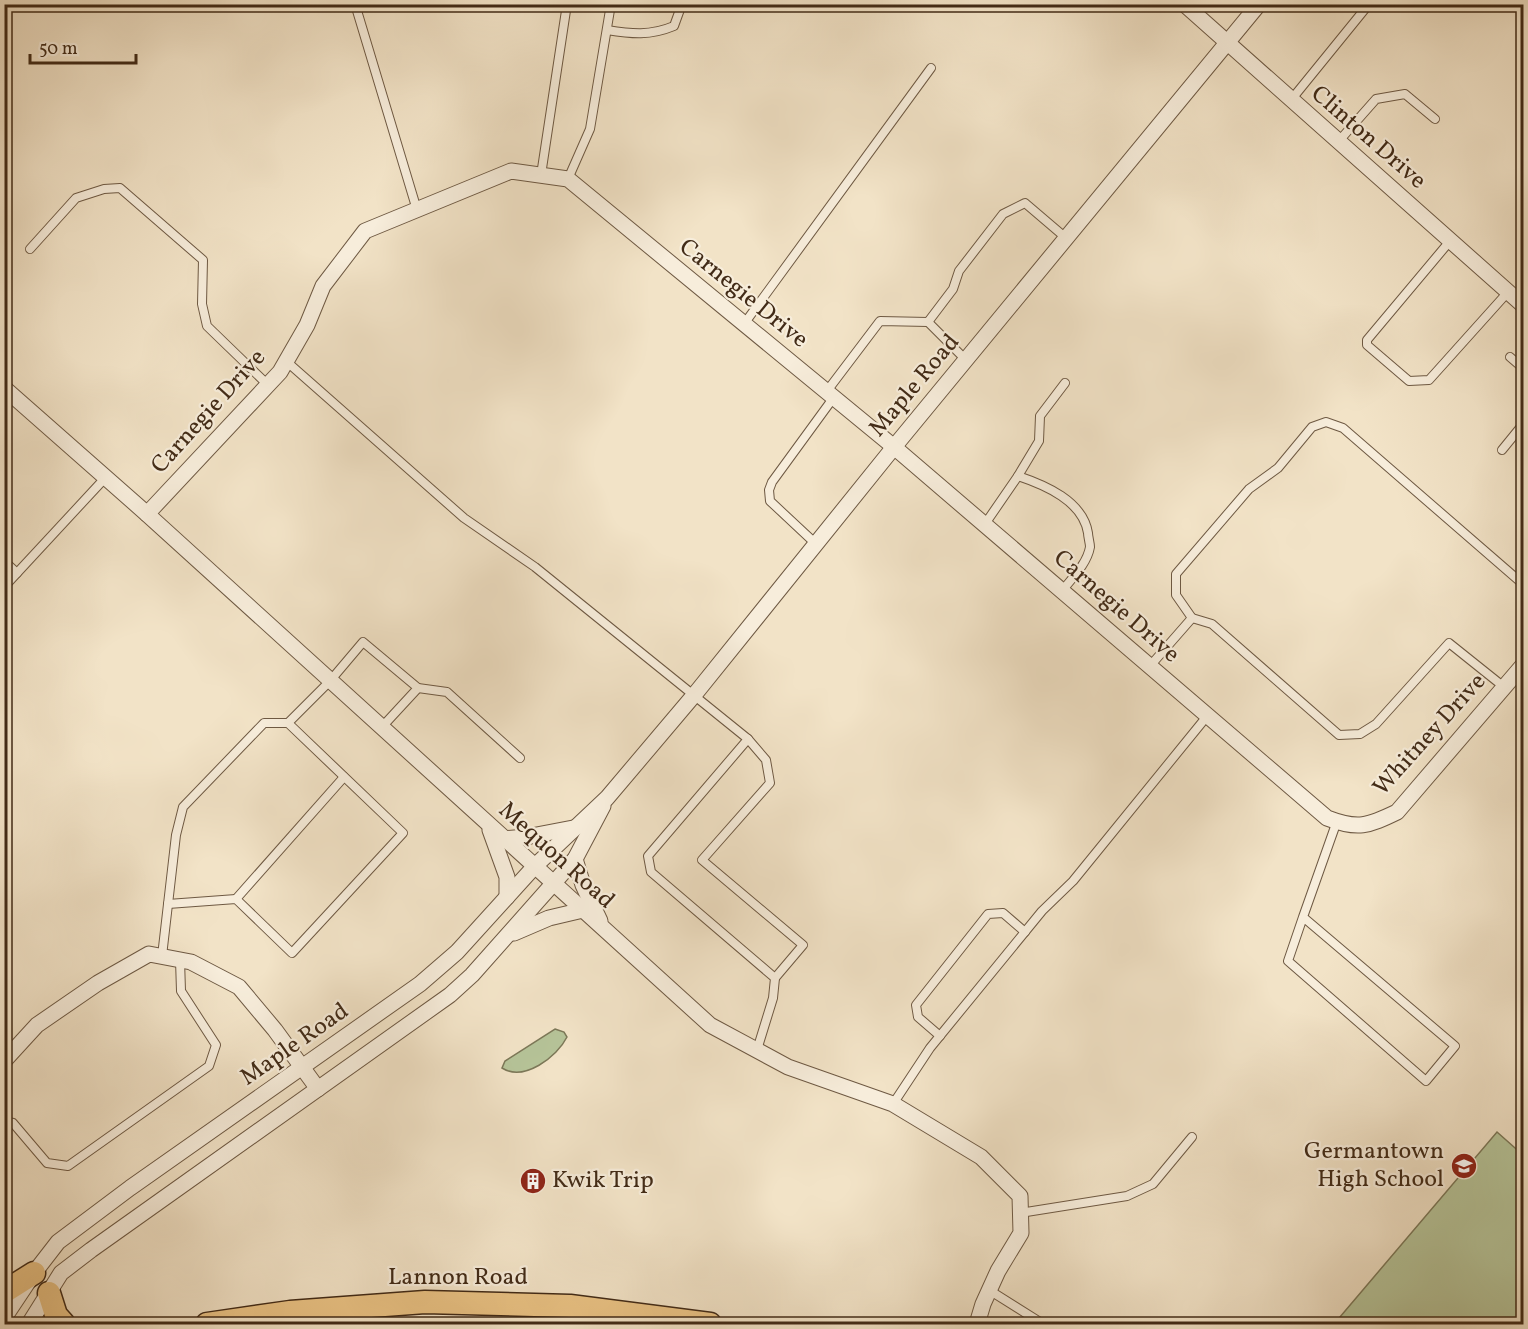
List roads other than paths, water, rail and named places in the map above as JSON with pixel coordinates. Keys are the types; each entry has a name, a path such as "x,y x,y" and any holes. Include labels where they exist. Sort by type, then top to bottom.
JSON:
{"main road":[{"path":"4,1292 34,1274"},
{"path":"49,1293 56,1315 64,1324"},
{"name":"Lannon Road","path":"207,1324 290,1312 425,1302 570,1306 710,1324"}],"street":[{"name":"Clinton Drive","path":"1184,4 1450,241 1518,297"},
{"name":"Maple Road","path":"4,1318 58,1242 420,984 458,952 535,866 607,798 695,694 894,447 1259,4"},
{"name":"Carnegie Drive","path":"147,514 280,372 307,325 323,286 365,231 511,171 567,179 894,447 1332,820"},
{"name":"Mequon Road","path":"4,388 106,477 710,1025 788,1067 893,1104 981,1157 1020,1196 1021,1233 998,1271 977,1324"},
{"name":"Whitney Drive","path":"1332,820 1347,825 1371,824 1397,812 1524,664"},
{"name":"Maple Road","path":"29,1324 62,1273 91,1250 450,995 472,975 575,860 607,798"},
{"path":"488,824 507,877 507,897"},
{"path":"503,839 573,828"},
{"path":"575,860 583,885 604,930"},
{"path":"506,937 549,918 583,910"},
{"path":"4,1061 38,1024 98,983 149,954 191,962 239,987 275,1030 318,1089"}],"lane":[{"path":"355,4 417,210"},
{"path":"541,175 567,4"},
{"path":"567,179 590,129 611,4"},
{"path":"607,30 636,34 663,30 674,26 682,4"},
{"path":"1291,100 1369,4"},
{"path":"744,324 931,69"},
{"path":"1338,142 1376,99 1405,94 1435,118"},
{"path":"30,249 76,198 104,189 120,188 203,260 202,304 207,326 268,385"},
{"path":"928,322 953,289 959,271 1003,214 1025,203 1066,238"},
{"path":"1450,241 1367,340 1366,345 1408,381 1429,380 1518,297"},
{"path":"816,544 771,501 769,490 772,482 880,321 928,322 966,360"},
{"path":"1510,357 1524,369"},
{"path":"286,361 464,518 535,567 695,694 748,739 766,760 770,783 702,860 803,945 775,978 773,998 757,1050"},
{"path":"985,524 1039,441 1040,416 1065,383"},
{"path":"1504,687 1449,643 1376,724 1360,734 1339,735 1212,624 1192,618 1176,595 1176,574 1249,489 1278,468 1312,427 1326,422 1344,428 1524,585"},
{"path":"1502,450 1524,423"},
{"path":"1018,476 1042,484 1066,498 1087,524 1090,546 1081,568 1062,591"},
{"path":"4,587 106,477"},
{"path":"4,561 18,573"},
{"path":"1150,666 1192,618"},
{"path":"288,723 330,681 363,642 418,688 447,692 520,758"},
{"path":"381,728 418,688"},
{"path":"893,1104 940,1036 1042,911 1073,880 1208,716"},
{"path":"162,956 176,835 183,807 264,723 288,723 403,833 292,953 236,899"},
{"path":"748,739 648,856 651,873 775,978"},
{"path":"168,904 236,899 344,777"},
{"path":"1304,917 1455,1046 1426,1081 1288,961 1304,917 1332,820"},
{"path":"940,1036 918,1017 916,1005 988,914 1003,913 1025,932"},
{"path":"4,1121 13,1124 46,1163 68,1166 209,1066 216,1045 181,991 180,960"},
{"path":"1020,1213 1127,1196 1153,1184 1192,1137"},
{"path":"989,1290 1043,1324"}],"place":[{"name":"Germantown High School","path":"1464,1166"},
{"name":"Kwik Trip","path":"533,1181"}]}
